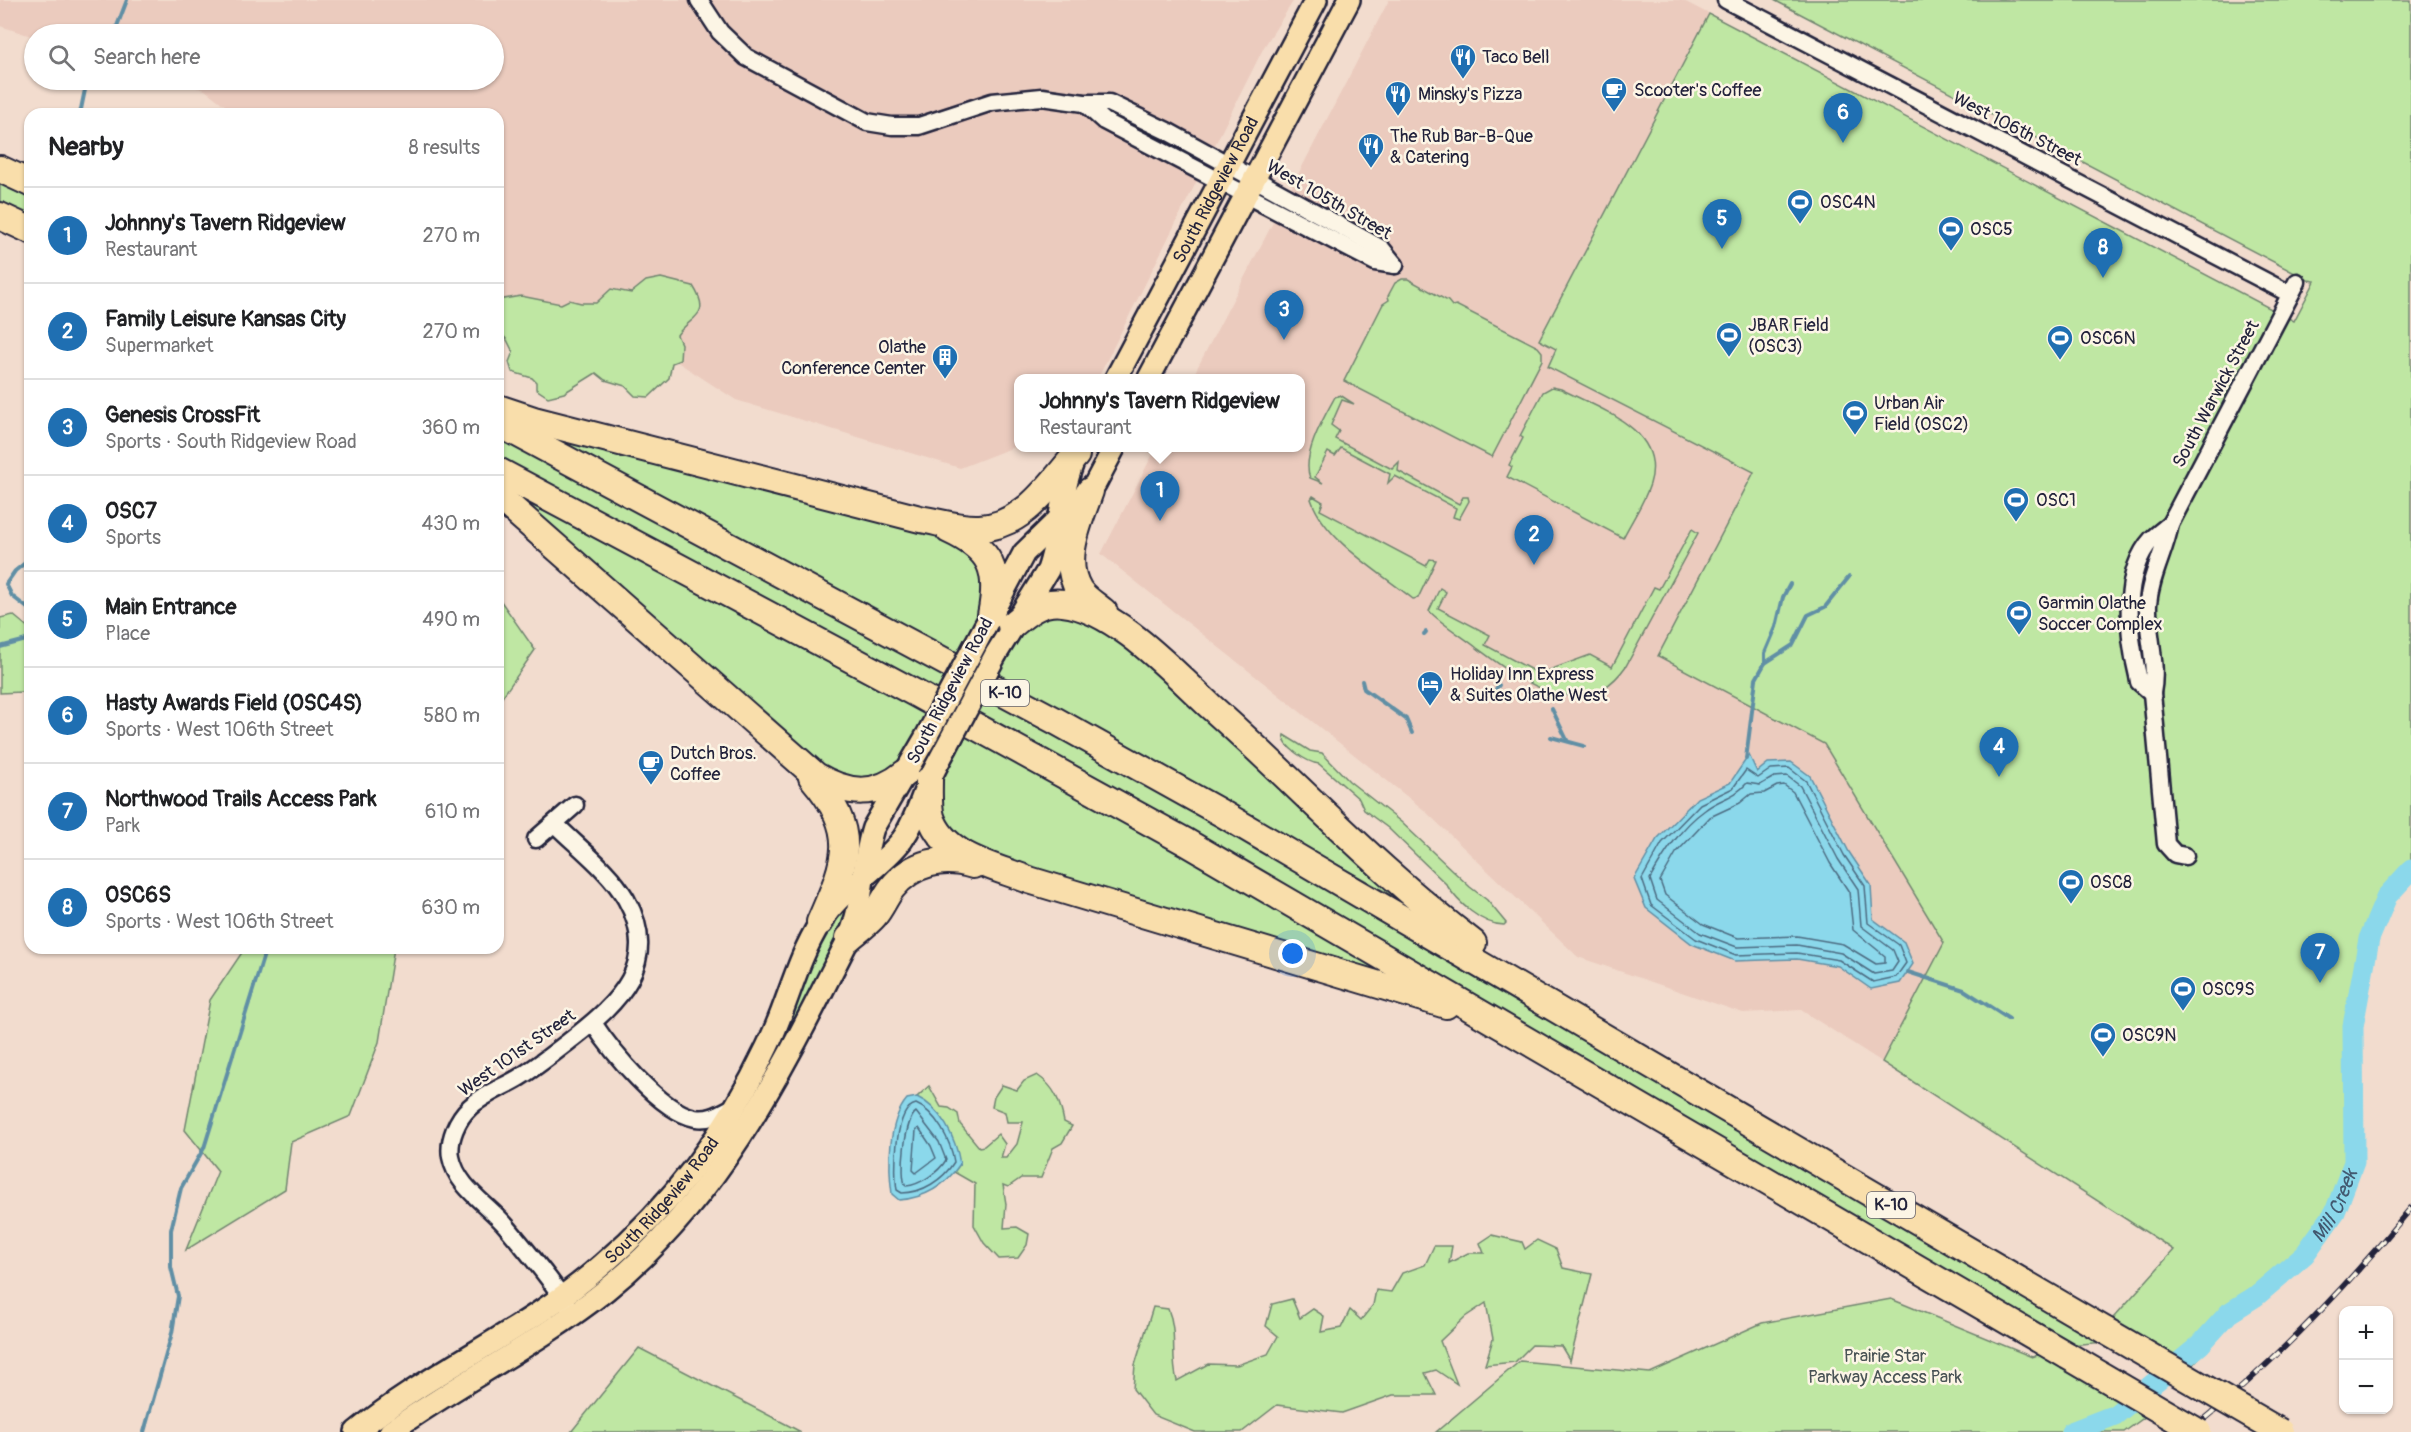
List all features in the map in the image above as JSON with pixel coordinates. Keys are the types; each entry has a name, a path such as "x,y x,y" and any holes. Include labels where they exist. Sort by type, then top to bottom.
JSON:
{"highway":[{"path":"0,169 24,180"},
{"path":"0,216 24,227"},
{"path":"504,410 544,423 920,519 979,528 1005,523 1032,504 1076,452"},
{"name":"K-10","path":"504,426 1056,720 1233,819 2280,1432"},
{"name":"K-10","path":"504,474 1051,767 1196,848 2198,1432"},
{"path":"1090,490 1071,552 1072,570 1080,591 1103,611 1111,622"},
{"path":"504,501 816,776 845,791 868,791 917,777 930,816 946,842 970,857 1029,880"},
{"path":"920,519 972,540 985,554 993,568 1001,621 1051,603 1078,607 1111,622 1165,665 1267,757 1401,884 1475,945 1504,977"},
{"path":"795,759 829,799 840,817 845,840 841,875 820,922"},
{"path":"849,938 874,916 893,887 918,867 931,862 950,860 1029,880 1386,985 1503,1025"}],"main road":[{"name":"South Ridgeview Road","path":"1118,374 1316,0"},
{"name":"South Ridgeview Road","path":"1151,374 1348,0"},
{"name":"South Ridgeview Road","path":"390,1432 568,1306 677,1189 707,1150 735,1106 768,1046 800,961 820,922 838,900 900,842 910,829 917,777 926,737 976,643 1001,621 1048,570 1063,487 1077,452"},
{"name":"South Ridgeview Road","path":"356,1432 425,1381 626,1273 672,1228 732,1151 755,1116 849,938 859,911 873,828 917,777 946,748 996,654 1001,621 1024,553 1090,490 1104,470 1112,452"},
{"path":"723,1126 725,1140 732,1151"}],"street":[{"name":"West 105th Street","path":"699,0 720,33 746,57 841,110 878,124 905,127 932,123 968,108 1005,100 1042,97 1084,103 1109,103 1136,114 1223,173 1375,262 1395,265 1382,249 1250,188"},
{"name":"West 106th Street","path":"1726,0 2293,288"},
{"name":"South Warwick Street","path":"2185,856 2175,854 2166,844 2152,693 2139,682 2135,668 2131,602 2138,566 2145,550 2151,540 2170,524 2293,288"},
{"path":"536,839 575,805"},
{"name":"West 101st Street","path":"555,824 618,887 635,920 638,948 632,975 619,999 593,1023 521,1077 470,1107 458,1124 451,1145 453,1162 465,1186 507,1227 568,1306"},
{"path":"593,1023 642,1082 658,1096 695,1118 707,1140 707,1150"},
{"path":"695,1118 713,1117 735,1106"}],"shaded area":[{"path":"0,0 1294,0 1264,47 1100,374 1014,374 1014,447 960,468 736,400 602,313 504,315 504,108 228,108 205,90 504,90 504,24 24,24 24,34 0,26"},
{"path":"1389,0 1682,0 1709,14 1657,115 1548,366 1755,472 1658,656 1824,744 1944,943 1882,1062 1801,1010 1743,1013 1578,957 1424,810 1101,554 1154,452 1305,452 1305,374 1194,374"}],"green space":[{"name":"Garmin Olathe Soccer Complex","path":"1774,0 2411,0 2411,870 2387,896 2369,939 2353,1026 2354,1162 2335,1212 2305,1254 2256,1296 2185,1373 2105,1327 2174,1250 1882,1062 1944,943 1824,744 1658,656 1754,472 1548,367 1556,349 1539,340 1709,14 2294,321 2315,281 2308,280"},
{"path":"0,182 24,193 24,217 0,206"},
{"path":"661,278 693,286 701,304 697,315 677,335 681,344 680,360 672,363 669,378 649,397 635,396 625,386 605,380 596,373 564,393 548,397 536,389 536,382 532,378 512,372 509,362 513,352 504,337 504,299 521,296 561,304 569,300 596,303 611,289 631,293 646,281"},
{"path":"1408,279 1448,301 1452,306 1456,305 1538,347 1542,352 1542,360 1492,457 1344,381 1383,304 1389,300 1388,296 1395,283"},
{"path":"1552,387 1592,404 1625,423 1639,435 1648,449 1653,465 1650,484 1623,538 1507,477 1512,467 1509,465 1523,438 1520,436 1543,392"},
{"path":"1340,395 1354,404 1342,400 1331,425 1339,431 1335,439 1392,469 1399,462 1398,471 1459,504 1463,497 1468,497 1469,501 1459,519 1453,517 1456,508 1395,476 1388,483 1390,474 1341,448 1335,456 1328,452 1315,477 1323,483 1310,478 1308,469 1311,448 1325,415 1335,397"},
{"path":"541,433 946,537 959,543 983,573 981,615 968,640 1002,660 1017,632 1046,612 1082,618 1129,648 1409,903 1097,730"},
{"path":"504,437 1154,785 2107,1342 2068,1345 504,465"},
{"path":"1313,496 1323,502 1320,510 1426,566 1430,559 1436,560 1418,598 1413,599 1341,542 1318,514 1311,499"},
{"path":"520,500 559,518 1051,781 1399,978 982,854 944,825 938,783 955,748 919,729 899,765 866,781 832,774"},
{"path":"1692,529 1698,533 1626,666 1609,684 1591,694 1571,696 1532,684 1494,661 1429,611 1440,588 1446,592 1438,608 1490,635 1485,645 1545,677 1549,670 1590,655 1612,667 1654,587 1659,589"},
{"path":"504,606 535,650 504,694"},
{"path":"13,615 24,624 24,693 0,693 0,618"},
{"path":"1284,735 1310,751 1322,753 1349,781 1401,822 1487,900 1506,923 1504,925 1487,921 1471,911 1388,828 1364,810 1359,799 1319,764 1302,757 1291,749"},
{"path":"848,903 851,905 843,933 782,1045 791,1024 789,1021 799,989 812,959 828,930"},
{"path":"241,954 393,954 379,1042 351,1116 291,1142 285,1189 186,1250 218,1171 185,1130 210,1000"},
{"path":"1037,1075 1052,1090 1061,1107 1064,1122 1072,1126 1062,1143 1053,1148 1041,1178 1021,1178 1008,1187 1003,1185 1006,1204 1004,1228 1017,1227 1029,1234 1027,1245 1018,1258 999,1259 984,1243 974,1225 975,1184 954,1172 960,1164 917,1097 929,1086 941,1107 949,1108 958,1114 960,1124 979,1147 984,1146 998,1134 1005,1144 1001,1158 1006,1158 1017,1144 1023,1122 1007,1122 1005,1112 992,1107 994,1097 1002,1085 1017,1090 1024,1081"},
{"path":"1492,1235 1522,1242 1525,1249 1537,1240 1556,1249 1563,1268 1592,1274 1570,1361 1561,1346 1532,1345 1515,1362 1485,1365 1493,1339 1486,1303 1465,1317 1440,1341 1457,1384 1436,1370 1425,1373 1436,1395 1393,1395 1342,1413 1277,1405 1242,1432 1195,1432 1153,1415 1133,1389 1135,1365 1153,1307 1168,1309 1171,1318 1177,1381 1208,1364 1237,1365 1268,1354 1278,1336 1266,1326 1272,1304 1292,1299 1300,1318 1313,1309 1324,1316 1321,1332 1341,1328 1350,1310 1361,1320 1373,1305 1376,1290 1391,1292 1402,1273 1425,1265 1434,1246 1452,1246 1449,1263 1468,1253 1484,1253 1480,1243"},
{"name":"Prairie Star Parkway Access Park","path":"1891,1299 2032,1357 2056,1349 2156,1409 2124,1432 1436,1432 1520,1361 1650,1373 1762,1323"},
{"path":"639,1348 801,1432 571,1432"}],"water":[{"path":"1749,755 1757,772 1768,763 1791,762 1810,776 1849,852 1871,885 1873,919 1904,942 1913,964 1900,983 1871,989 1838,966 1797,959 1735,961 1692,944 1646,908 1634,879 1657,839 1697,798 1730,783"},
{"path":"917,1097 933,1108 946,1125 955,1144 960,1164 934,1189 909,1199 899,1200 892,1194 891,1183 890,1157 893,1131 896,1119 907,1099"}],"waterway":[{"path":"118,24 127,0"},
{"path":"81,108 85,90"},
{"path":"24,564 15,571 6,584 12,596 24,605"},
{"path":"1765,663 1793,645 1808,615 1825,607 1849,577"},
{"path":"1746,759 1756,679 1765,663 1765,653 1776,627 1783,597 1790,584"},
{"path":"0,647 24,641"},
{"path":"1362,681 1364,689 1406,719 1412,733"},
{"path":"1496,689 1499,685"},
{"path":"1552,709 1567,740"},
{"path":"1551,737 1584,746"},
{"name":"Mill Creek","path":"2071,1432 2115,1415 2200,1345 2229,1313 2256,1296 2305,1254 2335,1212 2354,1162 2353,1026 2369,939 2387,896 2411,870"},
{"path":"144,1432 172,1333 178,1296 171,1267 171,1230 181,1188 204,1148 264,954"},
{"path":"1908,972 1964,990 2009,1019"}],"railway":[{"path":"2189,1432 2249,1381 2306,1326 2411,1208"}],"place":[{"name":"Taco Bell","path":"1463,80"},
{"name":"Scooter's Coffee","path":"1614,113"},
{"name":"Minsky's Pizza","path":"1398,117"},
{"name":"Hasty Awards Field (OSC4S)","path":"1843,143"},
{"name":"The Rub Bar-B-Que & Catering","path":"1371,169"},
{"name":"OSC4N","path":"1800,225"},
{"name":"Main Entrance","path":"1722,249"},
{"name":"OSC5","path":"1951,252"},
{"name":"OSC6S","path":"2103,278"},
{"name":"Genesis CrossFit","path":"1284,340"},
{"name":"JBAR Field (OSC3)","path":"1729,358"},
{"name":"OSC6N","path":"2060,361"},
{"name":"Olathe Conference Center","path":"945,380"},
{"name":"Urban Air Field (OSC2)","path":"1855,436"},
{"name":"Johnny's Tavern Ridgeview","path":"1160,521"},
{"name":"OSC1","path":"2016,523"},
{"name":"Family Leisure Kansas City","path":"1534,565"},
{"name":"Garmin Olathe Soccer Complex","path":"2019,636"},
{"name":"Holiday Inn Express & Suites Olathe West","path":"1430,707"},
{"name":"OSC7","path":"1999,777"},
{"name":"Dutch Bros. Coffee","path":"651,786"},
{"name":"OSC8","path":"2071,905"},
{"name":"Northwood Trails Access Park","path":"2320,983"},
{"name":"OSC9S","path":"2183,1012"},
{"name":"OSC9N","path":"2103,1058"}]}
